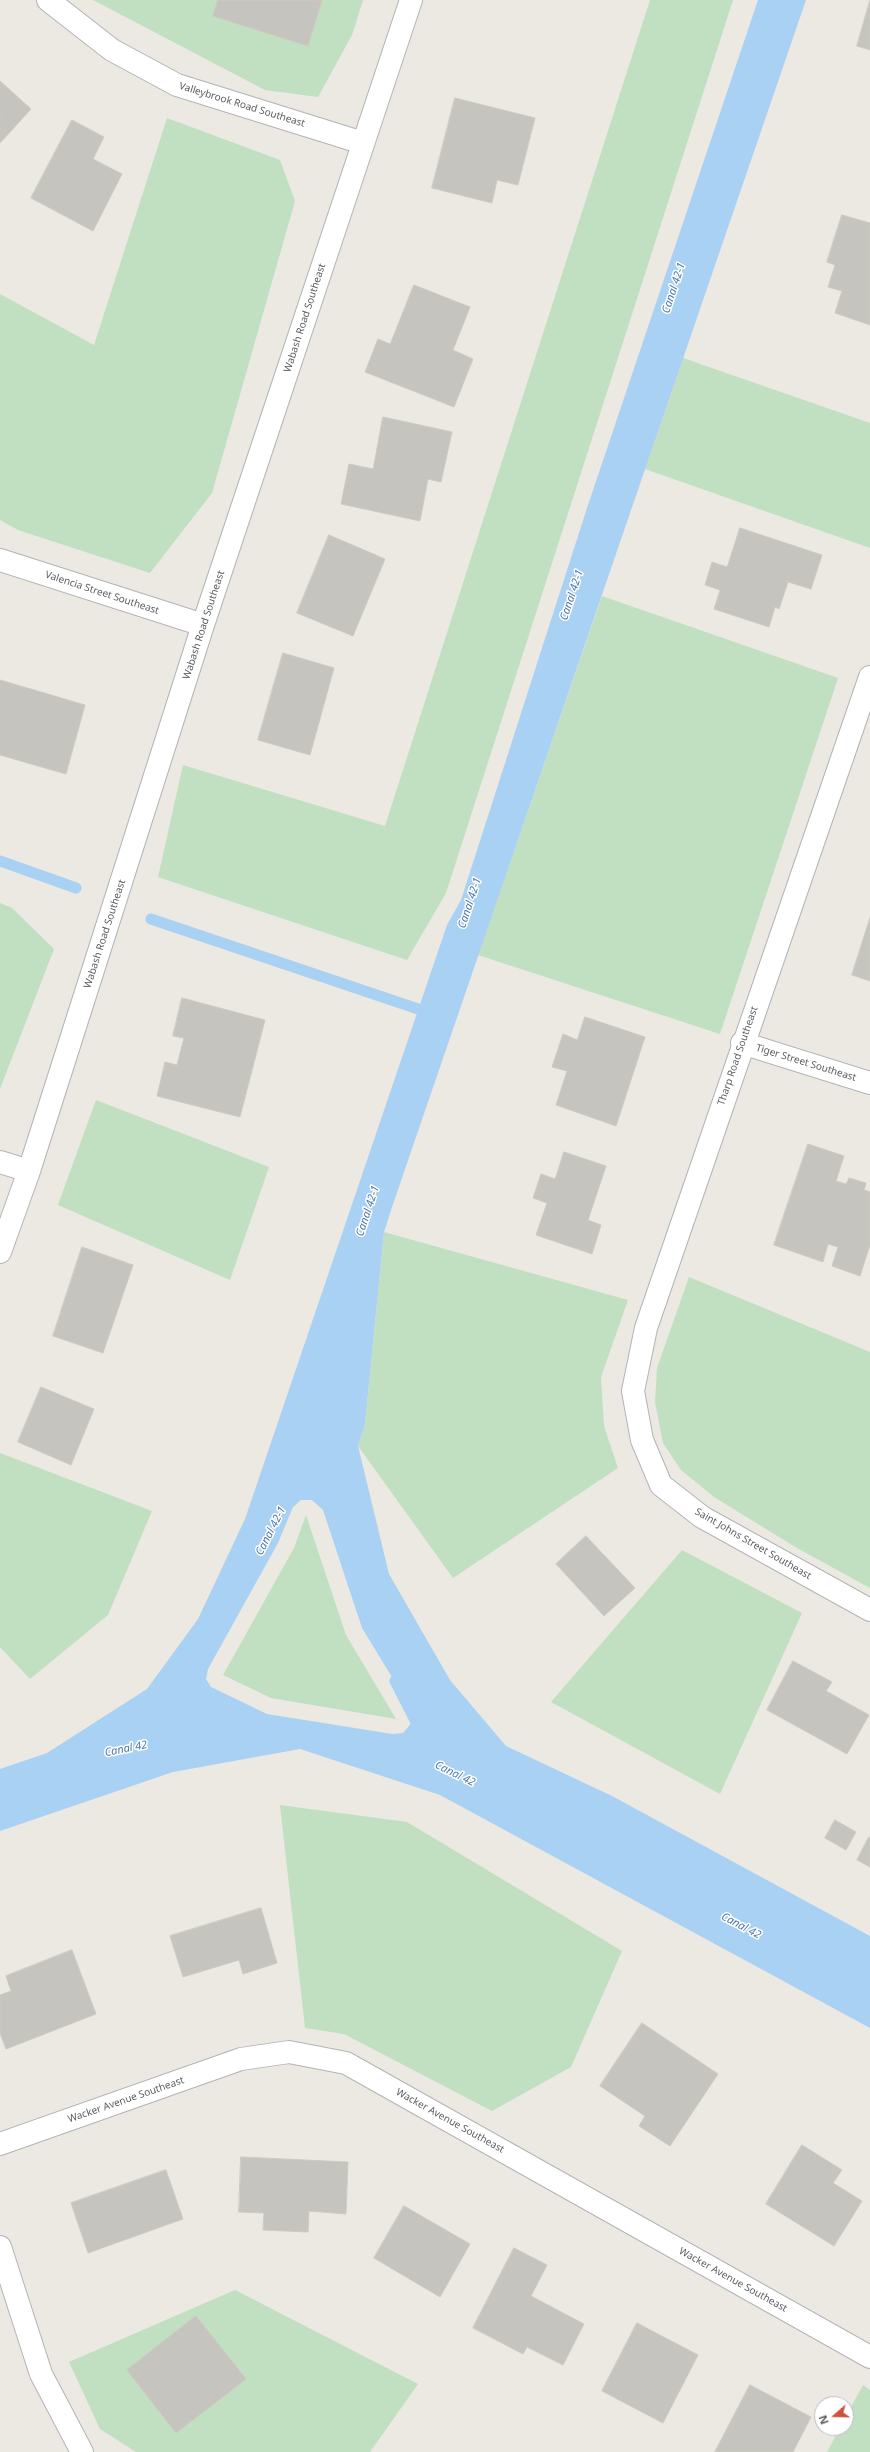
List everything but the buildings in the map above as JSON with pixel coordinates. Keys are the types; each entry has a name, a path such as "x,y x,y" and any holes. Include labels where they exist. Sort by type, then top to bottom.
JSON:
{"street":[{"name":"Valleybrook Road Southeast","path":"48,0 112,50 177,85 363,143"},
{"name":"Wabash Road Southeast","path":"0,1252 28,1171 204,625 411,0"},
{"name":"Valencia Street Southeast","path":"0,560 204,625"},
{"name":"Tharp Road Southeast","path":"642,1440 633,1391 646,1328 742,1044 870,677"},
{"name":"Tiger Street Southeast","path":"742,1044 870,1083"},
{"path":"0,1162 28,1171"},
{"name":"Saint Johns Street Southeast","path":"642,1440 661,1485 702,1517 870,1610"},
{"name":"Wacker Avenue Southeast","path":"0,2144 241,2059 289,2052 346,2063 870,2357"},
{"path":"0,2247 41,2374 82,2452"}],"green space":[{"path":"93,0 363,0 352,35 318,97 265,90"},
{"path":"650,0 733,0 446,893 407,960 158,877 183,765 385,826"},
{"path":"167,118 280,160 295,201 212,493 150,573 18,530 0,520 0,294 94,345"},
{"path":"683,358 870,423 870,548 645,469"},
{"path":"602,596 838,678 720,1034 478,955"},
{"path":"0,903 12,908 54,949 0,1089"},
{"path":"96,1100 269,1167 230,1280 58,1205"},
{"path":"384,1232 628,1300 601,1377 604,1426 618,1468 453,1578 358,1446 365,1424"},
{"path":"689,1277 870,1352 870,1588 797,1548 714,1497 681,1470 663,1443 655,1402 657,1368"},
{"path":"0,1453 152,1511 108,1615 30,1679 0,1647"},
{"path":"306,1515 346,1635 396,1719 271,1698 223,1675 294,1548"},
{"path":"682,1550 802,1613 720,1794 551,1702"},
{"path":"280,1805 407,1822 622,1951 571,2067 492,2111 344,2034 305,2028"},
{"path":"235,2290 418,2384 370,2452 136,2452 100,2429 69,2362"},
{"path":"863,2385 870,2390 870,2452 827,2452 836,2436 854,2436 854,2401"}],"water":[{"path":"758,0 806,0 384,1232 365,1424 358,1446 389,1574 450,1680 506,1746 612,1796 870,1936 870,2028 440,1795 300,1749 173,1772 0,1831 0,1769 47,1753 147,1689 198,1619 245,1519 447,925 461,900 587,508","holes":["301,1500 312,1500 323,1510 362,1628 412,1710 414,1720 403,1733 392,1734 267,1714 211,1687 206,1679 208,1669 278,1543 293,1507"]}],"waterway":[{"path":"0,861 76,888"},
{"path":"151,919 433,1014"},
{"path":"395,1681 419,1728"}],"water label":[{"name":"Canal 42-1","path":"674,288"},
{"name":"Canal 42-1","path":"572,595"},
{"name":"Canal 42-1","path":"470,903"},
{"name":"Canal 42-1","path":"368,1211"},
{"name":"Canal 42-1","path":"271,1531"},
{"name":"Canal 42","path":"126,1749"},
{"name":"Canal 42","path":"455,1774"},
{"name":"Canal 42","path":"741,1926"}]}
